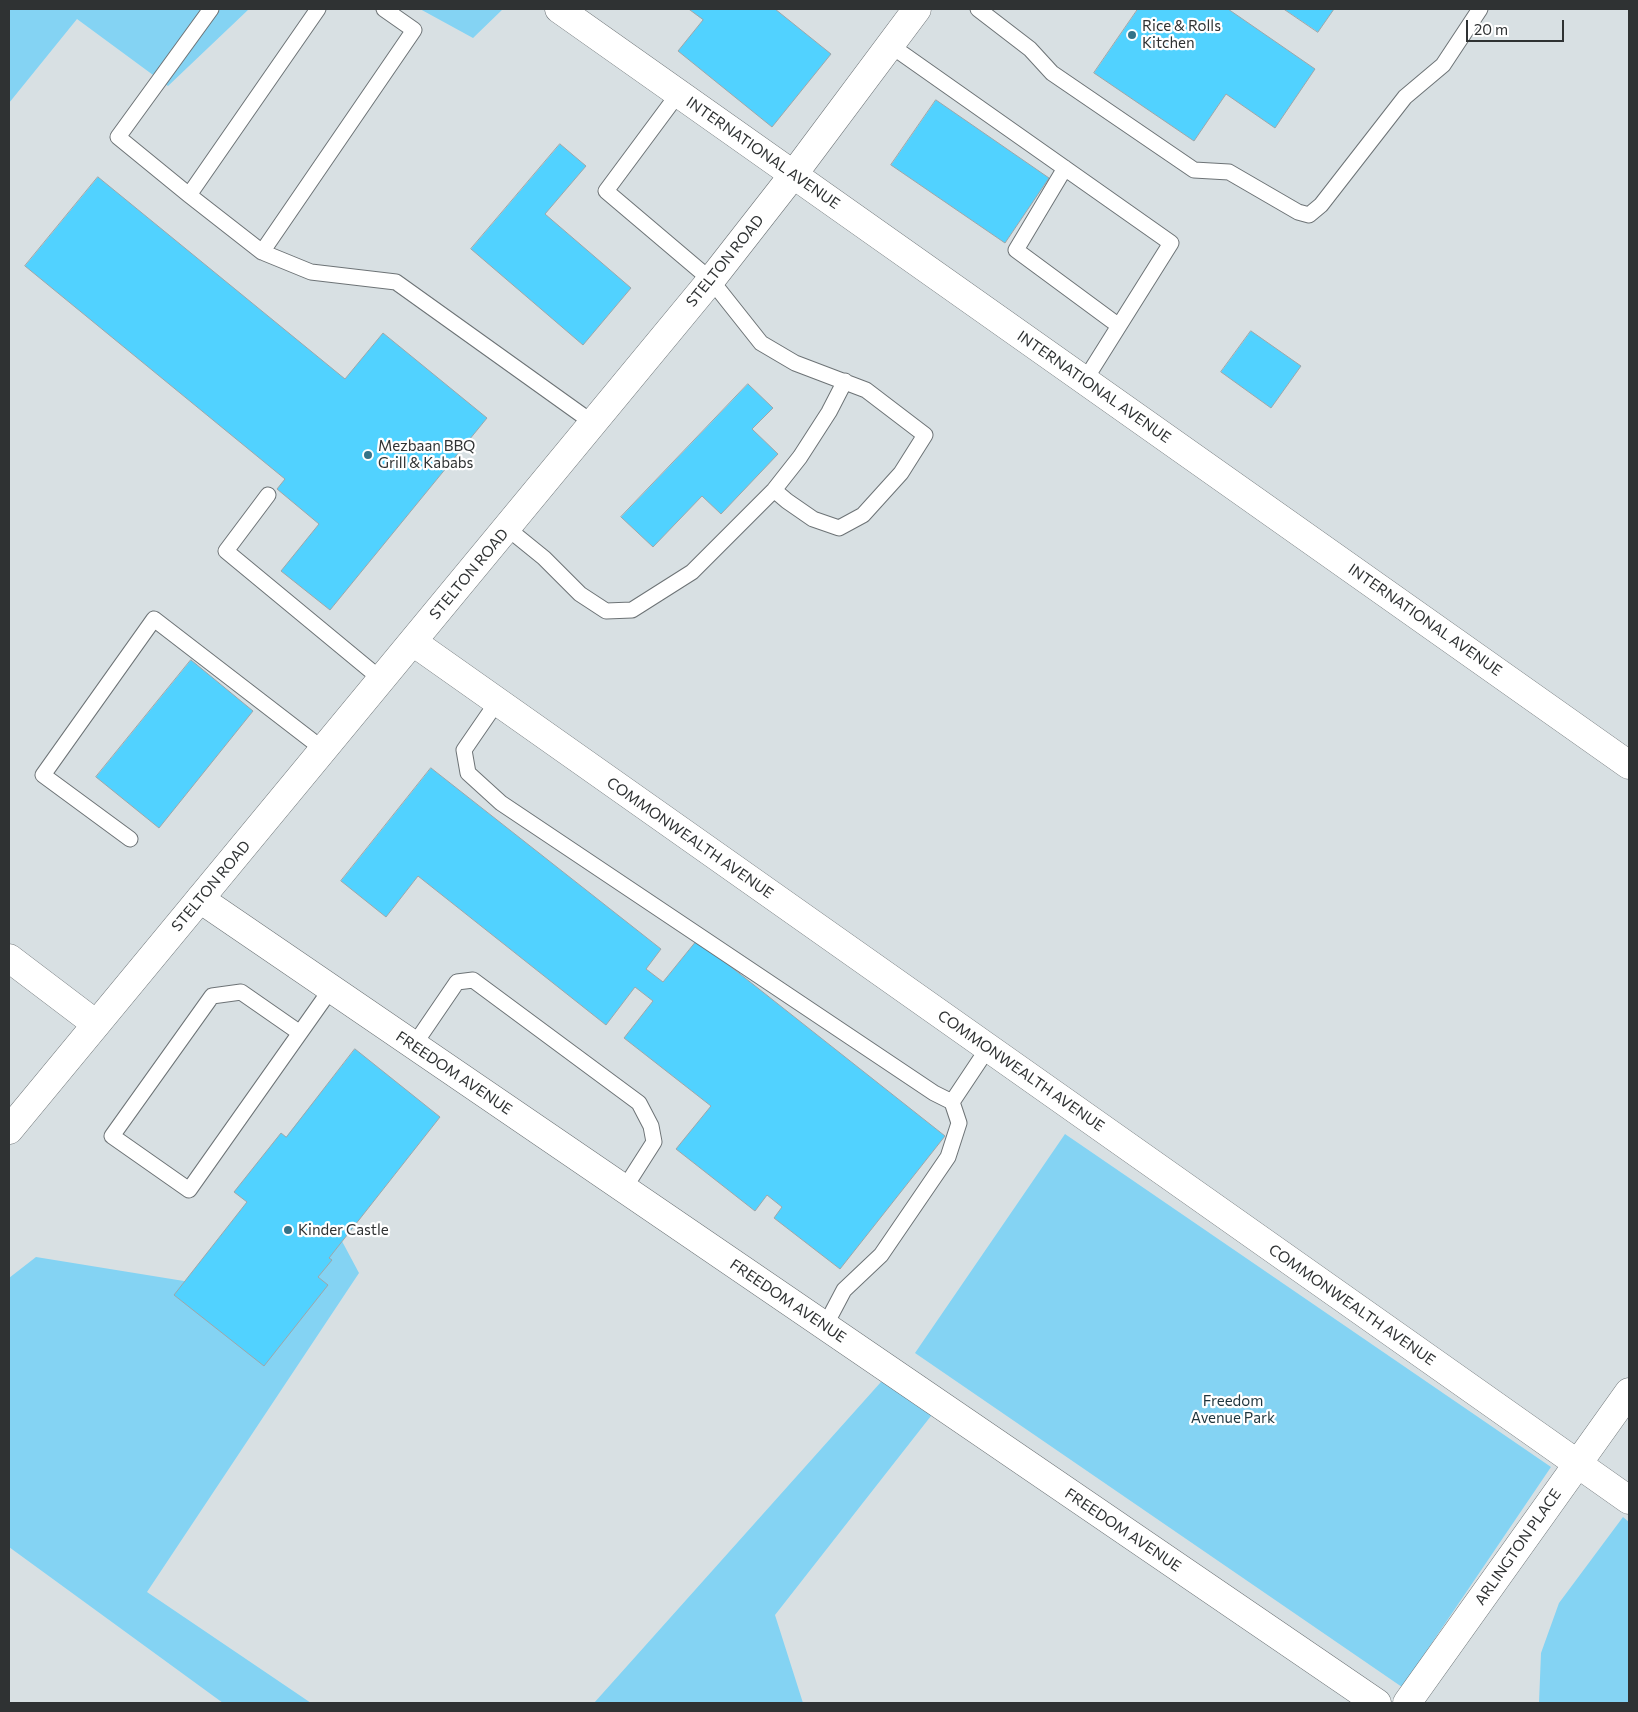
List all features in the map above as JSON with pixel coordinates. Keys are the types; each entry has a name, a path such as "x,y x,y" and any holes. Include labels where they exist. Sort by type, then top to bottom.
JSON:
{"street":[{"name":"INTERNATIONAL AVENUE","path":"559,9 1629,765"},
{"name":"STELTON ROAD","path":"9,1130 711,280 793,175 917,9"},
{"name":"COMMONWEALTH AVENUE","path":"413,642 1629,1500"},
{"name":"FREEDOM AVENUE","path":"200,899 1377,1703"},
{"path":"9,958 96,1024"},
{"name":"ARLINGTON PLACE","path":"1407,1703 1629,1392"}],"lane":[{"path":"211,9 118,137 188,195 262,252 311,272 396,282 592,423"},
{"path":"188,195 318,9"},
{"path":"262,252 414,30 384,9"},
{"path":"978,9 1030,49 1052,73 1194,170 1228,172 1298,212 1309,215 1321,205 1405,97 1443,65 1480,9"},
{"path":"890,45 1171,242 1084,380"},
{"path":"678,94 606,191 711,280 761,343 795,363 866,390 926,435 906,465 864,515 839,528 813,519 774,490"},
{"path":"1066,168 1016,250 1119,326"},
{"path":"507,528 544,558 580,594 606,611 632,610 692,572 774,490 800,458 829,412 845,381"},
{"path":"268,495 226,551 382,680"},
{"path":"130,840 43,774 154,619 324,750"},
{"path":"497,702 464,750 468,773 501,803 934,1092 952,1102 959,1122 948,1157 881,1255 844,1290 824,1326"},
{"path":"414,1046 456,982 473,980 639,1103 651,1126 654,1142 624,1189"},
{"path":"300,1033 241,992 212,996 112,1136 189,1190 300,1033 331,989"},
{"path":"952,1102 988,1048"}],"green space":[{"path":"9,9 249,9 168,86 77,19 9,103"},
{"path":"420,9 503,9 473,38"},
{"name":"Freedom Avenue Park","path":"1065,1134 1551,1467 1402,1687 915,1353"},
{"path":"336,1230 359,1273 147,1592 311,1703 223,1703 9,1547 9,1278 36,1257 227,1288"},
{"path":"889,1373 938,1407 775,1615 803,1703 594,1703"},
{"path":"1623,1517 1629,1522 1629,1703 1539,1703 1541,1653 1559,1603"}],"building":[{"path":"689,9 775,9 831,54 772,127 678,51 703,20"},
{"path":"1138,9 1228,9 1315,69 1275,128 1226,94 1194,141 1094,73"},
{"path":"1284,9 1334,9 1318,32"},
{"path":"936,100 1049,178 1005,243 891,165"},
{"path":"560,144 586,166 545,214 631,288 583,345 471,249"},
{"path":"98,177 345,379 383,333 487,418 330,610 281,571 319,524 277,489 285,479 25,266"},
{"path":"1251,331 1301,366 1271,408 1221,372"},
{"path":"748,384 773,408 752,429 778,454 721,514 702,496 653,547 621,517"},
{"path":"191,660 253,711 159,828 96,777"},
{"path":"431,768 661,949 646,969 663,982 697,940 945,1136 840,1269 774,1218 782,1207 767,1195 755,1211 676,1149 711,1106 624,1038 653,1001 635,987 606,1025 418,876 386,917 341,881"},
{"name":"Kinder Castle","path":"355,1049 440,1117 329,1258 332,1260 318,1277 328,1285 264,1366 174,1295 247,1202 234,1192 281,1133 286,1137"}],"place":[{"name":"Rice & Rolls Kitchen","path":"1132,35"},
{"name":"Mezbaan BBQ Grill & Kababs","path":"368,455"},
{"name":"Kinder Castle","path":"288,1230"}]}
